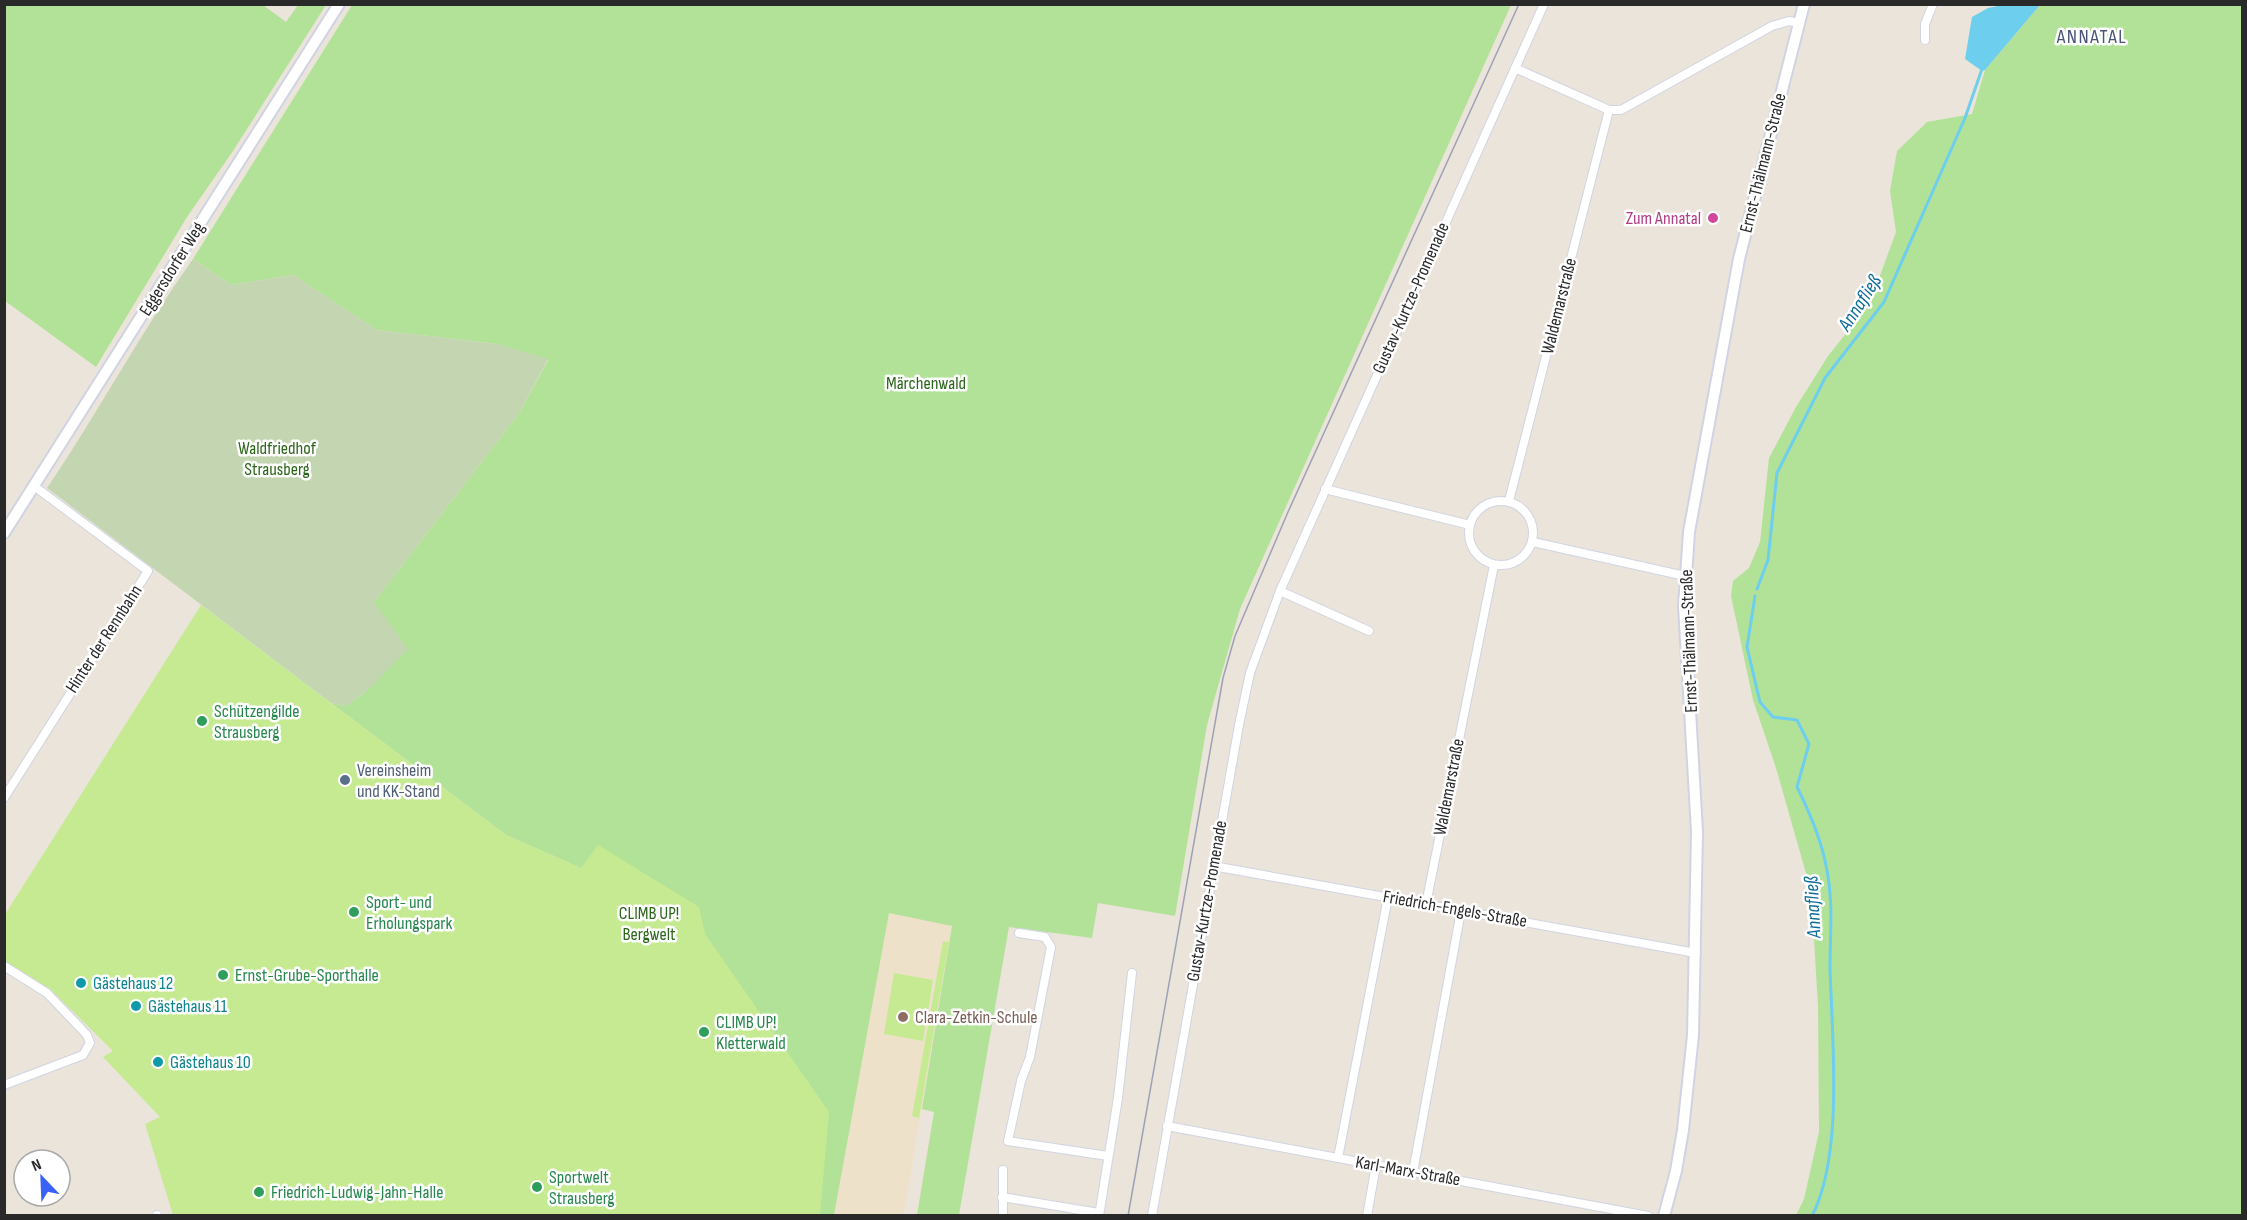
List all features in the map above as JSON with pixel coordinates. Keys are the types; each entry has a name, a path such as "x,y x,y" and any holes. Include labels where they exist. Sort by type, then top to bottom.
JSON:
{"main road":[{"name":"Eggersdorfer Weg","path":"4,532 339,4"},
{"name":"Ernst-Thälmann-Straße","path":"1664,1215 1676,1171 1690,1081 1696,953 1697,832 1686,653 1685,576 1689,532 1739,259 1804,4"}],"street":[{"name":"Gustav-Kurtze-Promenade","path":"1152,1215 1213,866 1250,673 1280,591 1544,4"},
{"path":"1925,39 1925,24 1933,4"},
{"path":"1515,68 1609,110 1621,110 1636,104 1772,26 1789,21 1800,22"},
{"name":"Waldemarstraße","path":"1509,501 1609,110"},
{"name":"Hinter der Rennbahn","path":"4,798 148,570 34,486"},
{"path":"1325,489 1470,525"},
{"path":"1509,501 1527,512 1534,532 1533,542 1522,558 1514,563 1494,565 1475,552 1470,540 1470,525 1479,509 1488,503 1509,501"},
{"path":"1533,542 1685,576"},
{"name":"Waldemarstraße","path":"1426,904 1494,565"},
{"path":"1280,591 1369,631"},
{"name":"Friedrich-Engels-Straße","path":"1213,866 1696,953"},
{"path":"1338,1158 1388,897"},
{"path":"1413,1172 1461,911"},
{"path":"1019,933 1045,937 1051,947 1030,1058 1021,1081 1008,1141 1108,1156"},
{"path":"4,966 47,993 87,1035 90,1043 83,1055 4,1085"},
{"path":"1002,1197 1099,1214 1118,1098 1131,973"},
{"name":"Karl-Marx-Straße","path":"1167,1126 1648,1215"},
{"path":"1367,1215 1376,1165"},
{"path":"1003,1170 1003,1215"}],"shaded area":[{"name":"Clara-Zetkin-Schule","path":"889,912 952,926 904,1215 834,1216"}],"green space":[{"path":"5,4 263,5 286,22 298,5 326,5 233,151 187,217 96,367 5,301"},
{"name":"Märchenwald","path":"352,5 1511,5 1240,609 1207,725 1175,916 1098,903 1092,938 1009,927 959,1215 917,1215 934,1112 922,1109 952,926 889,913 834,1215 723,1215 581,868 506,835 331,703 345,706 366,692 374,602 520,412 548,360 497,344 377,330 293,275 231,285 193,259"},
{"path":"2040,5 2242,5 2242,1215 1796,1215 1804,1199 1819,1132 1818,1006 1811,891 1776,768 1753,700 1731,596 1733,581 1749,568 1760,542 1769,458 1796,407 1828,356 1870,303 1896,232 1890,191 1897,151 1927,122 1972,114 1985,70"},
{"name":"Waldfriedhof Strausberg","path":"193,259 231,285 293,275 377,330 497,344 548,359 520,412 374,602 408,649 366,692 345,706 331,703 47,488 155,315"},
{"name":"Sport- und Erholungspark","path":"201,605 506,835 581,868 598,845 699,907 705,934 829,1112 820,1215 173,1215 145,1124 160,1117 103,1057 113,1051 54,993 5,962 4,916"},
{"path":"943,941 949,942 919,1118 912,1116"},
{"path":"894,973 933,980 923,1041 884,1034"}],"water":[{"path":"2008,4 2040,5 1982,71 1965,59 1972,17 1988,8"}],"waterway":[{"name":"Annafließ","path":"1757,589 1768,560 1777,473 1825,378 1884,302 1965,118 1982,69"},
{"name":"Annafließ","path":"1755,596 1747,647 1760,702 1773,717 1797,720 1809,744 1797,787 1820,842 1830,888 1834,1095 1829,1161 1822,1190 1812,1216"}],"tram line":[{"path":"1128,1216 1223,678 1235,636 1288,512 1519,4"}],"place":[{"name":"Zum Annatal","path":"1713,218"},
{"name":"Schützengilde Strausberg","path":"202,721"},
{"name":"Vereinsheim und KK-Stand","path":"345,780"},
{"name":"Sport- und Erholungspark","path":"354,912"},
{"name":"Ernst-Grube-Sporthalle","path":"223,975"},
{"name":"Gästehaus 12","path":"81,983"},
{"name":"Gästehaus 11","path":"136,1006"},
{"name":"Clara-Zetkin-Schule","path":"903,1017"},
{"name":"CLIMB UP! Kletterwald","path":"704,1032"},
{"name":"Gästehaus 10","path":"158,1062"},
{"name":"Sportwelt Strausberg","path":"537,1187"},
{"name":"Friedrich-Ludwig-Jahn-Halle","path":"259,1192"}],"district":[{"name":"ANNATAL","path":"2092,37"}],"park label":[{"name":"CLIMB UP! Bergwelt","path":"649,923"}]}
